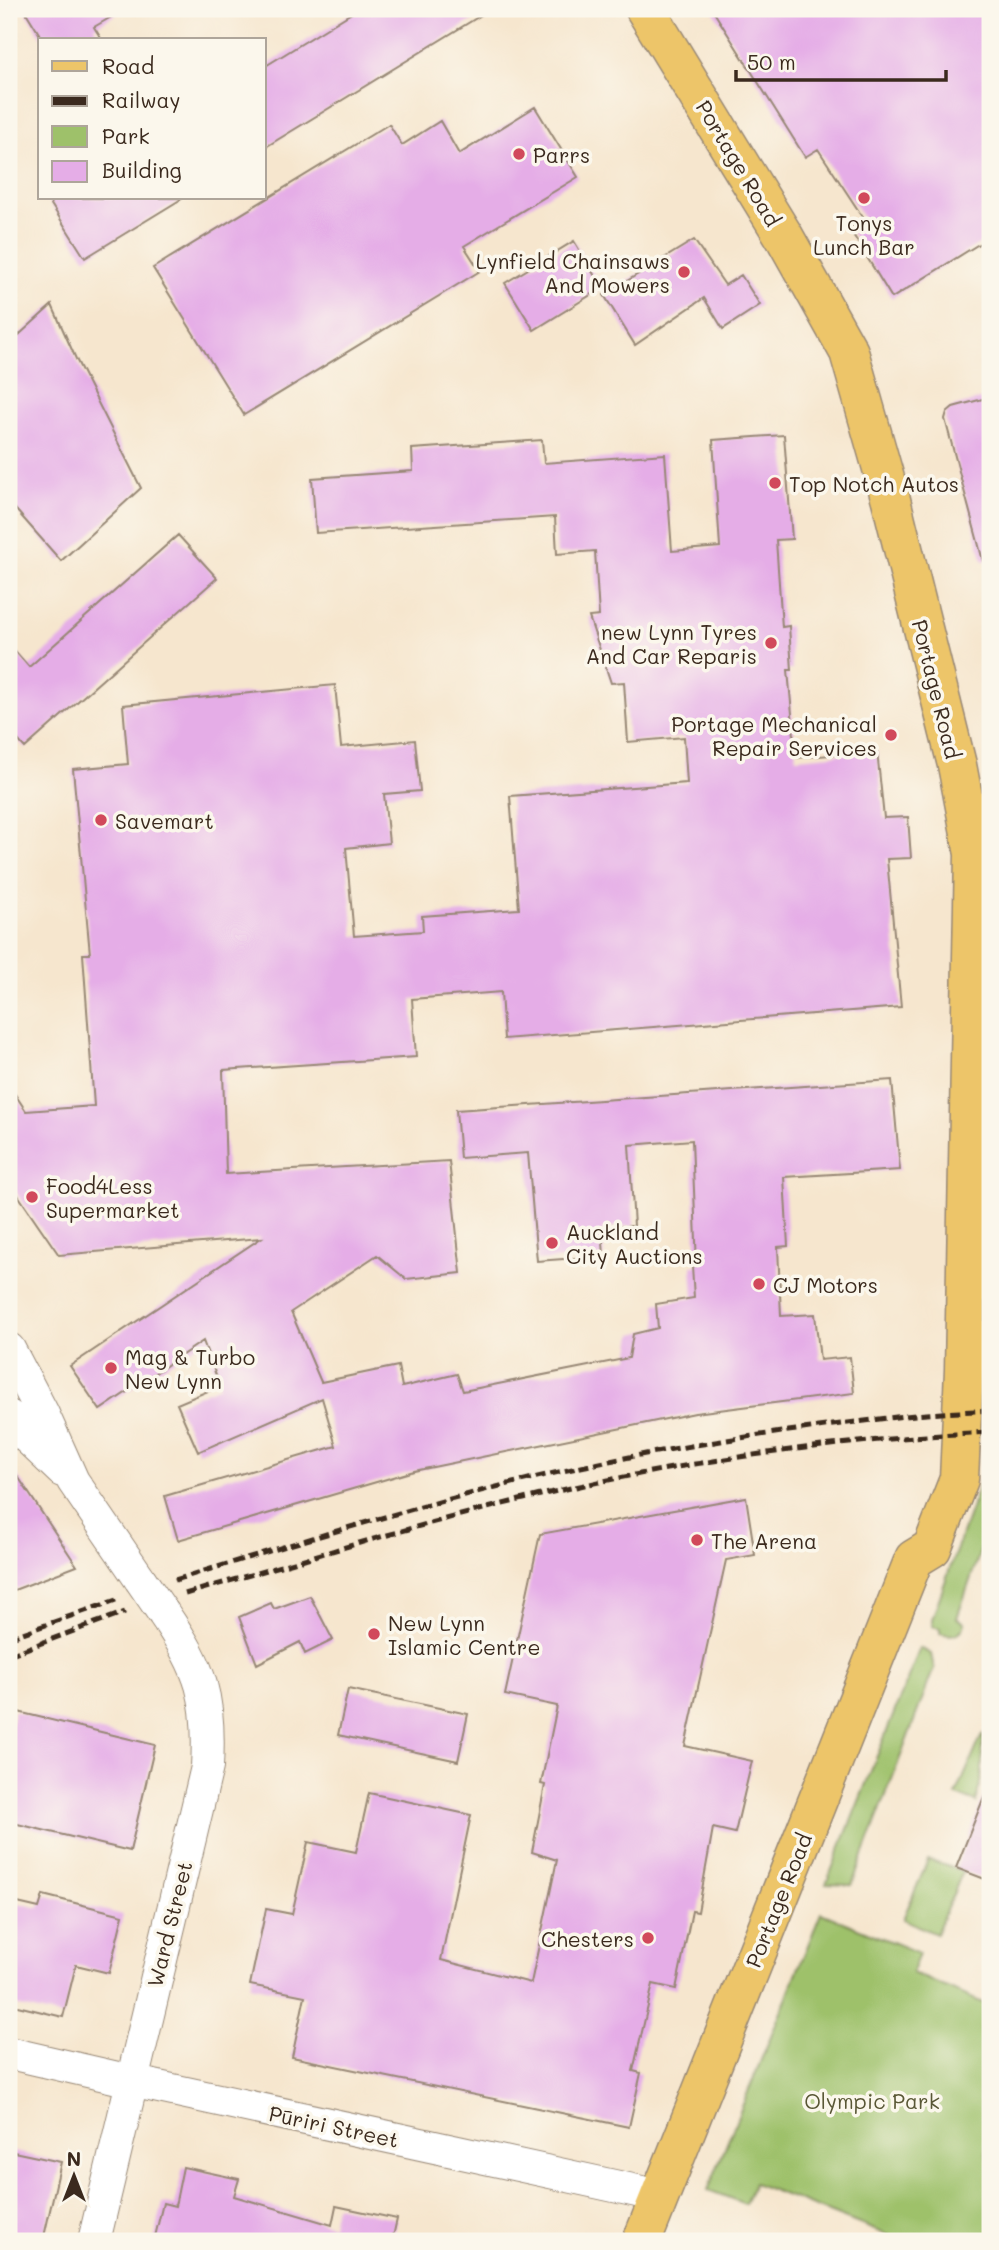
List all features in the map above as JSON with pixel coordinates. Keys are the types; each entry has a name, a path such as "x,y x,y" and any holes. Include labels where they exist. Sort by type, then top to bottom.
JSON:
{"main road":[{"name":"Portage Road","path":"642,2241 914,1559 909,1541 932,1479 961,1433 974,854 957,765 891,500 849,352 778,226 645,9"}],"street":[{"path":"9,1349 43,1414 73,1481"},
{"path":"9,1416 20,1431 73,1481"},
{"name":"Ward Street","path":"73,1481 190,1654 199,1675 209,1723 203,1787 94,2241"},
{"name":"Pūriri Street","path":"9,2053 660,2196"}],"green space":[{"path":"986,1466 990,1466 990,1523 957,1618 965,1623 955,1634 940,1633 940,1628 932,1626 932,1619"},
{"path":"920,1648 931,1654 934,1668 852,1885 826,1884"},
{"path":"982,1735 982,1772 977,1802 956,1795"},
{"path":"928,1860 963,1871 936,1934 903,1919"},
{"name":"Olympic Park","path":"821,1913 919,1953 912,1973 990,2006 990,2122 986,2153 990,2162 990,2241 889,2241 890,2236 754,2183 745,2204 708,2190"}],"building":[{"path":"24,9 125,9 94,27 101,38 42,38"},
{"path":"358,9 491,9 266,147 266,66"},
{"path":"712,9 990,9 990,237 892,298 849,228 864,219 818,149 805,157"},
{"path":"535,107 578,177 464,246 480,271 244,415 153,268 389,124 402,145 440,121 459,154"},
{"path":"48,200 180,200 85,258"},
{"path":"694,240 725,285 741,275 760,305 723,329 704,298 635,345 604,295"},
{"path":"574,241 602,288 534,330 505,283"},
{"path":"52,305 141,488 61,561 9,502 9,344"},
{"path":"990,397 990,560 983,561 945,419 947,412 953,407"},
{"path":"784,435 792,539 776,540 782,627 789,626 792,670 788,670 796,758 877,751 884,818 908,817 911,858 887,859 901,1007 504,1039 501,992 412,999 416,1057 223,1070 226,1174 449,1161 461,1273 406,1279 377,1255 291,1312 321,1382 398,1366 402,1387 457,1374 463,1391 629,1358 633,1334 658,1328 656,1304 694,1298 692,1266 697,1266 692,1140 629,1145 634,1226 602,1228 604,1256 537,1261 528,1153 460,1158 456,1110 892,1080 900,1170 784,1177 788,1246 778,1247 781,1316 815,1314 820,1360 850,1357 854,1393 695,1413 414,1471 178,1540 165,1496 336,1446 322,1398 198,1452 177,1404 220,1386 203,1341 100,1410 70,1366 261,1238 59,1255 9,1182 9,1085 26,1111 94,1106 83,954 90,954 73,769 128,764 123,705 335,685 341,747 415,740 420,791 384,794 389,843 346,848 354,936 423,931 422,916 519,909 510,796 687,783 684,737 628,742 624,682 611,683 589,617 599,616 595,551 557,554 555,517 316,533 312,478 413,471 412,449 542,440 544,463 665,454 672,551 720,547 713,440"},
{"path":"178,535 217,578 25,748 9,730 9,644 29,667"},
{"path":"9,1463 77,1566 9,1592"},
{"path":"746,1497 755,1555 726,1560 685,1746 752,1761 735,1833 713,1828 698,1912 692,1911 676,1989 653,1984 633,2071 641,2073 629,2127 292,2057 305,1996 250,1985 266,1909 292,1914 308,1842 356,1852 369,1793 471,1815 441,1960 531,1983 557,1860 532,1852 545,1785 541,1784 557,1706 505,1695 540,1534"},
{"path":"310,1596 333,1640 305,1654 300,1642 257,1664 239,1617 271,1603 274,1609"},
{"path":"348,1689 468,1714 458,1761 338,1735"},
{"path":"14,1711 155,1745 130,1851 9,1822 9,1734"},
{"path":"990,1784 990,1881 956,1868"},
{"path":"43,1895 123,1915 109,1973 76,1965 63,2017 9,2004 9,1901 39,1908"},
{"path":"9,2151 61,2162 43,2241 9,2241"},
{"path":"183,2167 239,2179 234,2196 332,2225 336,2206 397,2219 392,2241 154,2241 163,2203 175,2206"}],"railway":[{"path":"175,1580 425,1506 615,1460 707,1443 820,1427 905,1416 990,1410"},
{"path":"185,1594 431,1523 580,1486 682,1466 784,1451 887,1439 990,1432"},
{"path":"9,1638 116,1600"},
{"path":"9,1655 125,1612"}],"place":[{"name":"Parrs","path":"519,154"},
{"name":"Tonys Lunch Bar","path":"864,198"},
{"name":"Lynfield Chainsaws And Mowers","path":"684,272"},
{"name":"Top Notch Autos","path":"775,483"},
{"name":"new Lynn Tyres And Car Reparis","path":"771,643"},
{"name":"Portage Mechanical Repair Services","path":"891,735"},
{"name":"Savemart","path":"101,820"},
{"name":"Food4Less Supermarket","path":"32,1197"},
{"name":"Auckland City Auctions","path":"552,1243"},
{"name":"CJ Motors","path":"759,1284"},
{"name":"Mag & Turbo New Lynn","path":"111,1368"},
{"name":"The Arena","path":"697,1540"},
{"name":"New Lynn Islamic Centre","path":"374,1634"},
{"name":"Chesters","path":"648,1938"}]}
